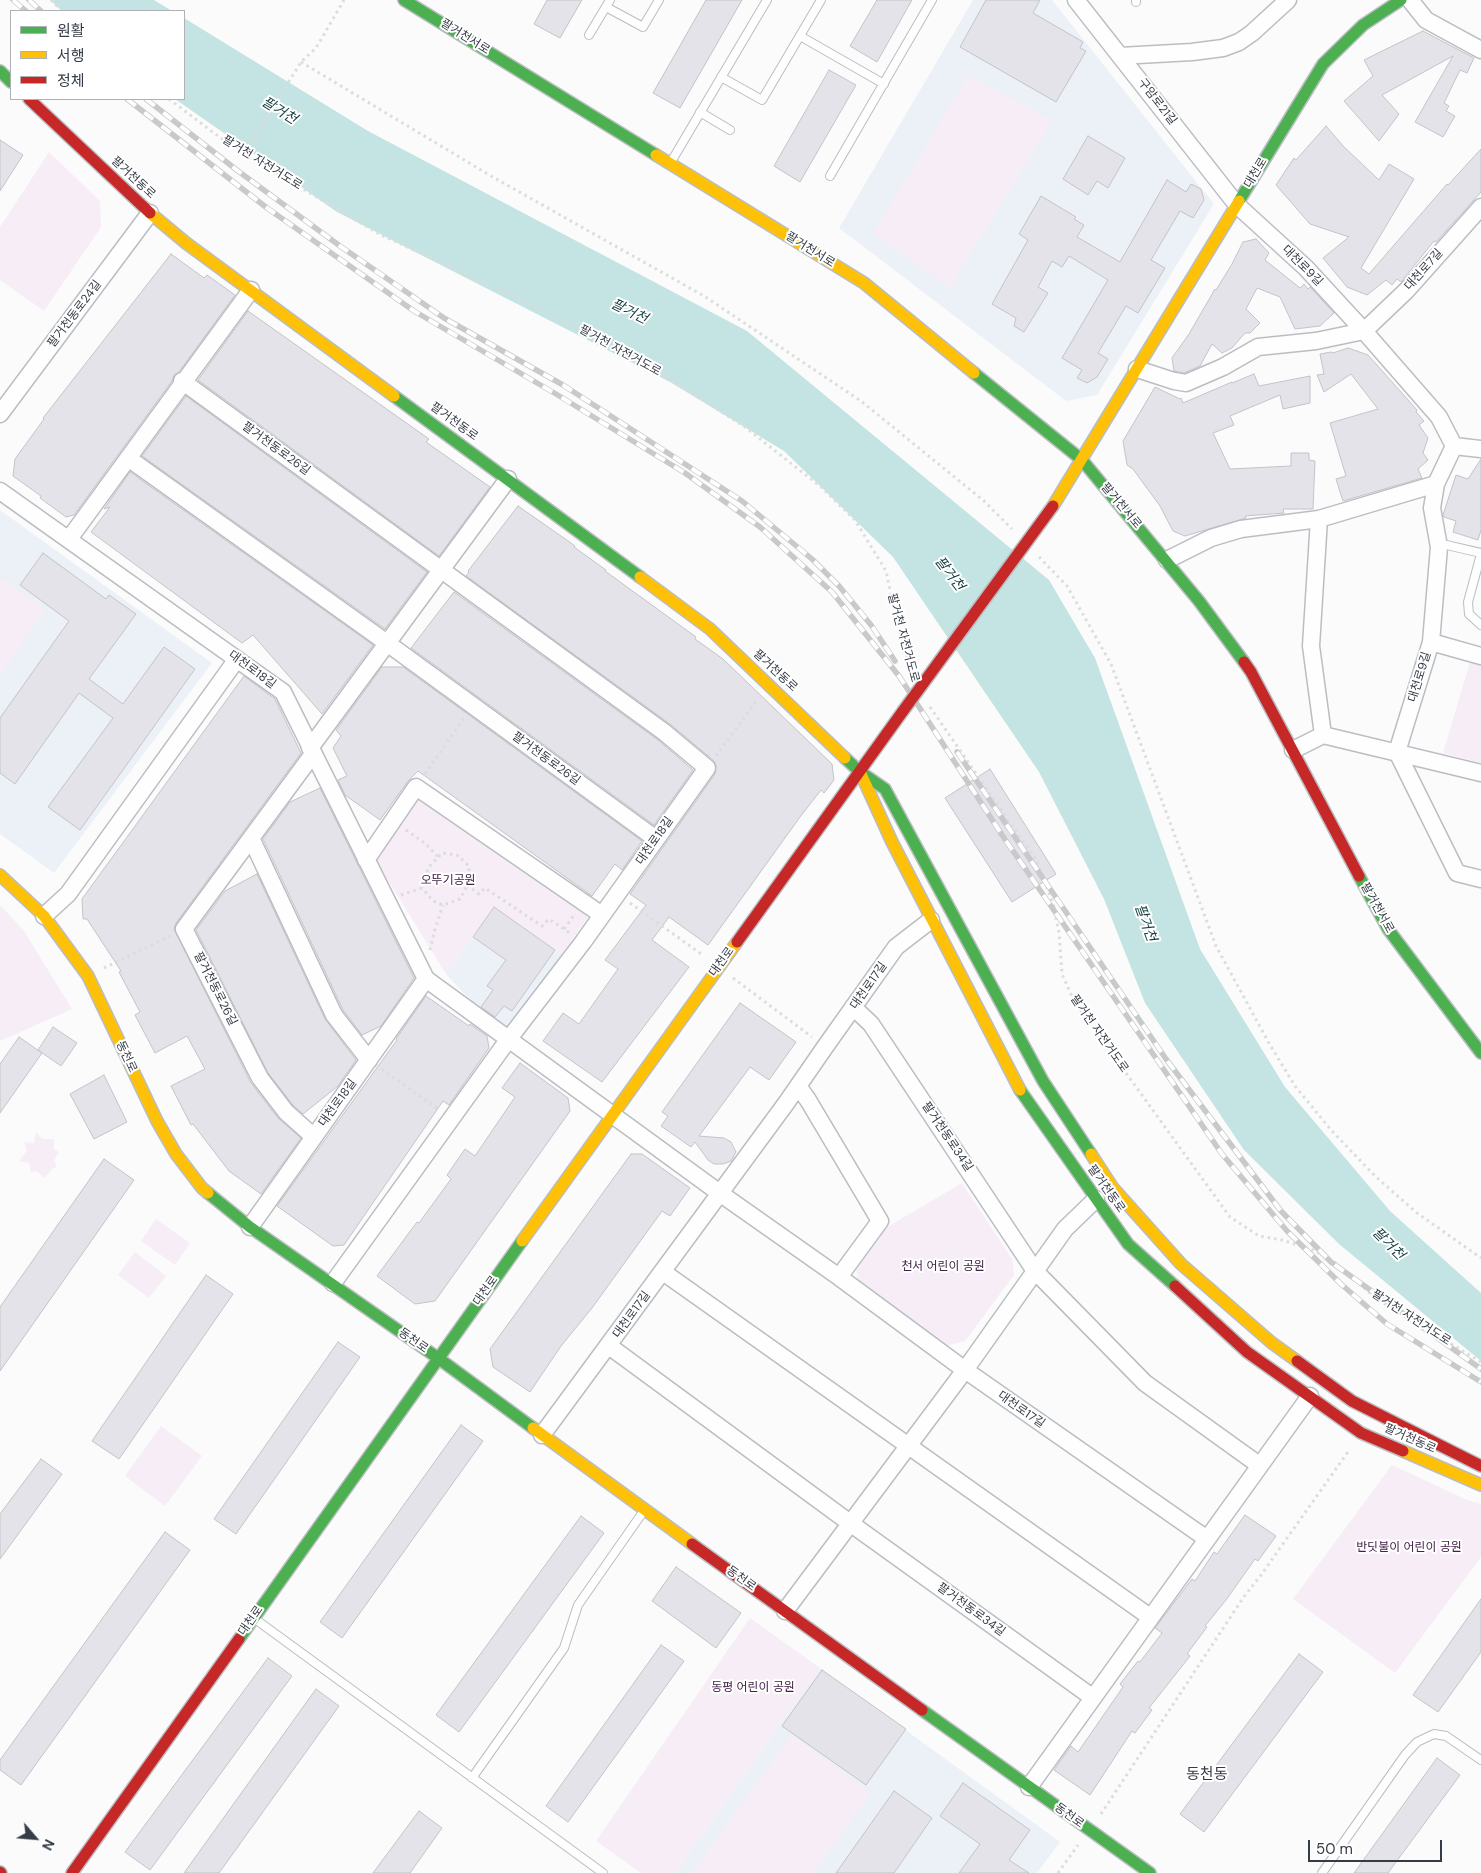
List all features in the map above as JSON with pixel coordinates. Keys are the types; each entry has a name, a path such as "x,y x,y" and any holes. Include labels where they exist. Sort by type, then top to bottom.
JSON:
{"main road":[{"name":"팔거천서로","path":"404,0 864,283 1082,460 1167,560 1252,672 1388,929 1481,1053"},
{"name":"대천로","path":"72,1873 612,1115 1052,506 1082,460 1323,64 1362,25 1401,0"},
{"path":"0,71 10,81"},
{"name":"팔거천동로","path":"30,100 150,213 186,243 710,629 859,771 885,789 1043,1081 1113,1188 1181,1264 1272,1343 1352,1401 1481,1466"},
{"name":"팔거천동로","path":"859,771 892,842 1016,1085 1128,1244 1247,1352 1362,1433 1481,1485"},
{"name":"동천로","path":"0,875 44,916 88,976 156,1121 176,1154 202,1188 250,1227 438,1358 644,1510 1150,1873"}],"street":[{"name":"구암로21길","path":"1076,0 1237,205"},
{"path":"1120,56 1192,52 1223,48 1238,42 1252,33 1288,0"},
{"path":"1410,0 1426,20 1481,50"},
{"name":"대천로9길","path":"1237,205 1306,268 1364,331 1439,417 1454,446 1436,484 1432,508 1438,543 1430,642 1397,752"},
{"name":"대천로7길","path":"1364,331 1407,290 1481,207"},
{"name":"팔거천동로24길","path":"0,414 150,213"},
{"path":"69,539 250,290"},
{"path":"1137,369 1186,383 1223,367 1258,347 1316,341 1364,331"},
{"name":"팔거천동로26길","path":"182,382 664,732 707,768"},
{"path":"1454,446 1481,449"},
{"name":"팔거천동로26길","path":"128,458 387,643 656,839"},
{"path":"184,929 251,838 387,643 508,479"},
{"path":"1167,560 1211,538 1241,529 1319,519 1436,484"},
{"name":"대천로18길","path":"0,491 283,692 425,977 612,1115"},
{"path":"1319,519 1311,646 1323,735"},
{"path":"1430,642 1481,656"},
{"path":"44,916 68,894 237,659"},
{"path":"1293,750 1323,735 1481,773"},
{"path":"1397,752 1457,873 1481,879"},
{"name":"대천로18길","path":"508,1040 583,942 707,768"},
{"path":"366,860 416,787 602,915"},
{"path":"251,838 334,1015 369,1060"},
{"name":"대천로17길","path":"542,1435 721,1194 896,947 932,920"},
{"name":"팔거천동로26길","path":"184,929 260,1078 286,1112 314,1137"},
{"name":"대천로18길","path":"250,1227 369,1060 425,977"},
{"name":"팔거천동로34길","path":"853,1007 871,1024 1035,1271 1145,1383 1259,1465"},
{"path":"333,1284 508,1040"},
{"path":"798,1086 880,1222 839,1277"},
{"name":"대천로17길","path":"612,1115 839,1277 965,1370 1207,1539"},
{"path":"784,1611 965,1370 1065,1229 1096,1199"},
{"path":"664,1272 1150,1617"},
{"name":"팔거천동로34길","path":"609,1346 850,1523 1092,1697"},
{"path":"1029,1787 1310,1396"}],"lane":[{"path":"589,35 608,4 643,27 658,0"},
{"path":"670,164 767,0"},
{"path":"721,77 762,100 821,0"},
{"path":"830,176 932,0"},
{"path":"800,36 884,84"},
{"path":"700,112 730,130"},
{"path":"1438,543 1481,554 1468,602 1469,614 1481,625"},
{"path":"472,1778 564,1648 578,1605 644,1510"},
{"path":"253,1618 603,1873"},
{"path":"1322,1873 1417,1742 1434,1734 1446,1736 1481,1760"}],"path":[{"path":"51,0 61,10"},
{"path":"244,154 301,62 316,48 344,0"},
{"path":"301,62 492,176 704,296 861,401 984,501 1018,536"},
{"name":"팔거천 자전거도로","path":"170,100 244,154 382,235 506,292 639,359 753,433 821,487 855,520 886,571 897,624 914,678"},
{"path":"1032,550 1067,586 1111,664 1216,946 1270,1045 1295,1086 1331,1130 1376,1177 1417,1214 1481,1258"},
{"path":"707,768 769,684"},
{"name":"팔거천 자전거도로","path":"927,703 1036,860 1053,903 1059,933 1062,974 1074,1001 1230,1217 1259,1236 1282,1240 1313,1250 1333,1261 1377,1299 1481,1362"},
{"path":"416,787 473,706"},
{"path":"393,821 426,844 438,857"},
{"path":"442,853 457,855 468,866 467,885 460,899 443,905 433,900 422,888 428,868 442,853"},
{"path":"467,885 479,894 485,888 542,926 549,919 583,942"},
{"path":"386,900 422,888"},
{"path":"618,893 825,1047"},
{"path":"425,977 434,929 443,905"},
{"path":"88,976 184,929"},
{"path":"369,1060 452,1119"},
{"path":"1058,1873 1089,1831 1243,1598 1362,1433"}],"shaded area":[{"path":"973,0 1052,0 1214,204 1097,395 1066,401 839,228"},
{"path":"0,510 212,663 54,873 0,834"},
{"path":"494,907 562,954 509,1029 482,1013 446,974"},
{"path":"820,1668 1060,1842 1037,1873 675,1873"}],"green space":[{"path":"968,75 1052,121 950,288 873,233"},
{"path":"49,152 100,201 101,227 44,311 0,280 0,227"},
{"path":"0,577 46,609 0,675"},
{"path":"1470,662 1481,665 1481,763 1443,753"},
{"name":"오뚜기공원","path":"416,796 589,916 562,954 494,907 446,974 373,856"},
{"path":"0,905 24,931 72,1009 0,1041"},
{"path":"36,1132 42,1139 54,1139 54,1149 59,1152 54,1160 57,1167 52,1169 45,1178 36,1171 31,1172 29,1163 19,1161 27,1151 24,1142 34,1143"},
{"name":"천서 어린이 공원","path":"962,1183 1012,1259 1014,1275 965,1341 946,1346 858,1281 856,1267 884,1229"},
{"path":"156,1219 190,1243 175,1265 141,1241"},
{"path":"135,1252 166,1276 149,1298 118,1275"},
{"path":"161,1426 202,1456 165,1506 125,1476"},
{"name":"반딧불이 어린이 공원","path":"1392,1465 1465,1499 1481,1504 1481,1557 1395,1673 1293,1599"},
{"name":"동평 어린이 공원","path":"750,1618 820,1668 675,1873 641,1873 596,1841"},
{"path":"792,1735 871,1793 813,1873 692,1873"}],"water":[{"path":"50,0 154,0 170,10 61,10"},
{"name":"팔거천","path":"185,19 368,131 747,331 1049,580 1095,658 1200,949 1285,1087 1390,1211 1481,1293 1481,1361 1339,1244 1244,1150 1145,1003 1104,899 1039,772 893,557 784,451 670,382 337,212 176,100 185,100"}],"building":[{"path":"547,0 582,0 560,38 534,24"},
{"path":"706,0 742,0 680,108 653,93"},
{"path":"877,0 912,0 877,62 850,46"},
{"path":"986,0 1040,0 1033,13 1083,42 1080,48 1086,51 1056,102 960,47"},
{"path":"1423,31 1474,58 1467,73 1460,70 1444,103 1449,106 1446,111 1455,116 1443,137 1415,122 1453,56 1382,95 1399,114 1379,141 1344,101 1373,76 1364,60"},
{"path":"829,70 856,85 800,182 774,166"},
{"path":"1326,126 1344,147 1379,180 1389,164 1414,179 1361,268 1369,274 1447,184 1481,149 1481,192 1436,242 1434,241 1401,282 1397,279 1392,285 1386,280 1367,295 1347,287 1323,258 1349,237 1310,224 1276,185 1294,158 1296,160"},
{"path":"1088,136 1125,158 1108,188 1097,181 1088,195 1063,179"},
{"path":"0,140 23,155 0,191"},
{"path":"1167,180 1186,192 1191,184 1201,189 1204,200 1193,218 1180,211 1151,260 1165,268 1138,313 1126,306 1098,353 1108,359 1097,377 1087,383 1077,378 1082,370 1062,358 1108,280 1069,256 1062,267 1052,261 1038,287 1048,293 1024,332 1014,326 1016,318 992,304 1028,240 1019,234 1041,196 1076,217 1074,219 1084,225 1077,237 1120,262"},
{"path":"1256,239 1269,253 1265,260 1300,288 1304,284 1308,289 1310,287 1334,313 1320,326 1295,329 1280,297 1257,288 1246,309 1260,323 1250,333 1245,333 1232,348 1222,353 1212,344 1200,366 1184,373 1174,371 1172,358 1232,264 1243,242"},
{"path":"171,254 204,278 207,275 235,295 179,372 174,375 172,381 74,515 66,517 13,476 15,459 43,418"},
{"path":"248,311 429,439 426,442 490,487 439,556 198,380"},
{"path":"1348,348 1368,355 1417,410 1416,412 1424,421 1419,425 1428,438 1423,453 1428,460 1418,469 1422,478 1343,501 1336,479 1346,476 1330,423 1378,409 1351,374 1324,392 1317,375 1324,374 1320,354 1333,353"},
{"path":"1254,374 1259,386 1310,376 1310,403 1283,409 1280,395 1230,416 1234,425 1213,433 1230,469 1291,466 1291,453 1309,453 1309,460 1315,461 1313,509 1283,509 1284,513 1245,516 1246,518 1185,536 1173,531 1160,506 1133,469 1127,465 1123,441 1155,387 1181,398 1183,403"},
{"path":"186,396 427,572 385,629 142,456"},
{"path":"1481,459 1481,530 1478,540 1453,532 1456,521 1443,515 1456,475 1468,479"},
{"path":"130,472 373,645 322,714 253,635 242,643 91,532 110,507 104,509"},
{"path":"518,506 571,543 605,571 723,659 832,764 834,780 824,793 821,790 800,817 708,945 669,917 652,940 689,967 602,1082 543,1041 563,1013 579,1024 618,969 605,960 646,905 630,894 715,774 716,765 713,760 670,724 466,576"},
{"path":"43,553 106,599 109,595 136,614 89,679 123,704 164,647 195,669 80,830 48,807 113,718 79,693 15,784 0,773 0,718 69,621 20,585"},
{"path":"454,592 658,740 693,770 654,825 411,648"},
{"path":"382,667 403,667 642,841 622,870 615,864 592,896 418,771 408,781 380,820 345,795 338,780 347,776 333,748 341,736 336,730"},
{"path":"244,676 275,699 301,753 176,923 174,929 251,1083 278,1118 301,1138 261,1194 229,1171 193,1124 191,1125 171,1086 205,1069 187,1036 155,1053 135,1015 140,1012 119,972 121,971 87,919 83,919 82,899"},
{"path":"990,769 1056,874 1012,902 945,798"},
{"path":"320,788 414,978 381,1026 362,1035 343,1010 263,839 290,802"},
{"path":"257,874 325,1019 356,1060 338,1086 303,1114 293,1105 268,1073 196,930 225,891"},
{"path":"494,907 555,950 512,1011 504,1006 495,1017 481,1007 493,990 487,986 506,960 473,937"},
{"path":"426,996 469,1026 470,1024 487,1036 489,1048 449,1105 443,1101 344,1245 333,1246 277,1206 397,1040"},
{"path":"740,1003 796,1042 769,1080 750,1067 699,1136 724,1138 731,1142 736,1152 731,1161 723,1164 714,1164 708,1160 695,1142 691,1147 661,1126 668,1116 662,1112"},
{"path":"53,1027 77,1043 61,1066 38,1050"},
{"path":"19,1037 42,1053 0,1113 0,1064"},
{"path":"520,1063 568,1098 570,1111 435,1301 415,1304 377,1276 451,1179 447,1175 465,1149 475,1156 515,1097 502,1088"},
{"path":"104,1075 127,1122 94,1139 70,1094"},
{"path":"631,1154 642,1154 690,1188 670,1216 662,1211 592,1308 561,1346 530,1392 493,1367 490,1349"},
{"path":"104,1159 134,1180 0,1371 0,1307"},
{"path":"206,1275 233,1294 119,1459 92,1441"},
{"path":"338,1342 360,1357 236,1534 214,1519"},
{"path":"461,1425 483,1441 342,1638 320,1622"},
{"path":"41,1459 62,1474 0,1559 0,1514"},
{"path":"1245,1515 1276,1536 1258,1561 1255,1559 1205,1626 1207,1627 1187,1654 1190,1656 1149,1708 1152,1710 1135,1733 1132,1731 1090,1795 1054,1770 1071,1746 1078,1752 1123,1687 1120,1684 1162,1633 1155,1628 1192,1579 1195,1581 1214,1552 1217,1554"},
{"path":"581,1516 604,1533 459,1732 436,1715"},
{"path":"165,1532 190,1550 21,1785 0,1770 0,1760"},
{"path":"676,1567 741,1613 716,1648 652,1601"},
{"path":"1481,1599 1481,1652 1438,1712 1413,1695"},
{"path":"661,1645 684,1661 568,1822 546,1806"},
{"path":"1299,1654 1323,1672 1204,1832 1180,1814"},
{"path":"268,1658 292,1676 150,1870 125,1852"},
{"path":"822,1670 906,1729 866,1785 782,1726"},
{"path":"316,1689 339,1706 219,1873 184,1873"},
{"path":"1437,1758 1460,1775 1388,1873 1354,1873"},
{"path":"963,1783 1030,1830 1009,1860 1029,1873 959,1873 980,1844 940,1816"},
{"path":"894,1791 932,1818 894,1873 836,1873"},
{"path":"419,1811 442,1828 410,1873 373,1873"}],"railway":[{"path":"13,0 25,10"},
{"path":"29,0 40,10"},
{"path":"128,100 267,208 414,311 556,394 685,473 760,527 832,592 899,676 1002,835 1222,1154 1287,1231 1341,1284 1387,1324 1481,1382"},
{"path":"147,100 238,171 340,246 444,318 563,385 742,501 812,559 839,586 871,625 895,661"},
{"path":"957,752 1166,1059 1281,1211 1331,1262 1481,1369"}],"traffic: fast":[{"path":"404,0 656,155"},
{"path":"1239,201 1323,64 1363,25 1401,0"},
{"path":"0,71 10,81"},
{"path":"974,373 1082,460 1199,601 1244,662"},
{"path":"394,396 640,577"},
{"path":"845,758 859,771 885,789 1043,1081 1091,1154"},
{"path":"1359,876 1388,929 1481,1053"},
{"path":"1020,1090 1128,1244 1175,1286"},
{"path":"208,1193 250,1227 438,1358 533,1428"},
{"path":"239,1639 522,1241"},
{"path":"922,1710 1150,1873"}],"traffic: slow":[{"path":"656,155 864,283 974,373"},
{"path":"1053,506 1239,201"},
{"path":"150,213 186,243 394,396"},
{"path":"640,577 710,629 845,758"},
{"path":"861,774 892,842 1020,1090"},
{"path":"0,875 44,916 88,976 157,1121 176,1154 208,1193"},
{"path":"522,1241 737,942"},
{"path":"1091,1154 1113,1188 1181,1264 1272,1343 1297,1361"},
{"path":"533,1428 692,1544"},
{"path":"1403,1451 1481,1485"}],"traffic: jam":[{"path":"30,100 150,213"},
{"path":"903,711 1053,506"},
{"path":"1244,662 1359,876"},
{"path":"737,942 903,711"},
{"path":"1175,1286 1247,1352 1361,1433 1403,1451"},
{"path":"1297,1361 1352,1401 1481,1466"},
{"path":"692,1544 922,1710"},
{"path":"72,1873 239,1639"}],"district":[{"name":"동천동","path":"1207,1775"}]}
